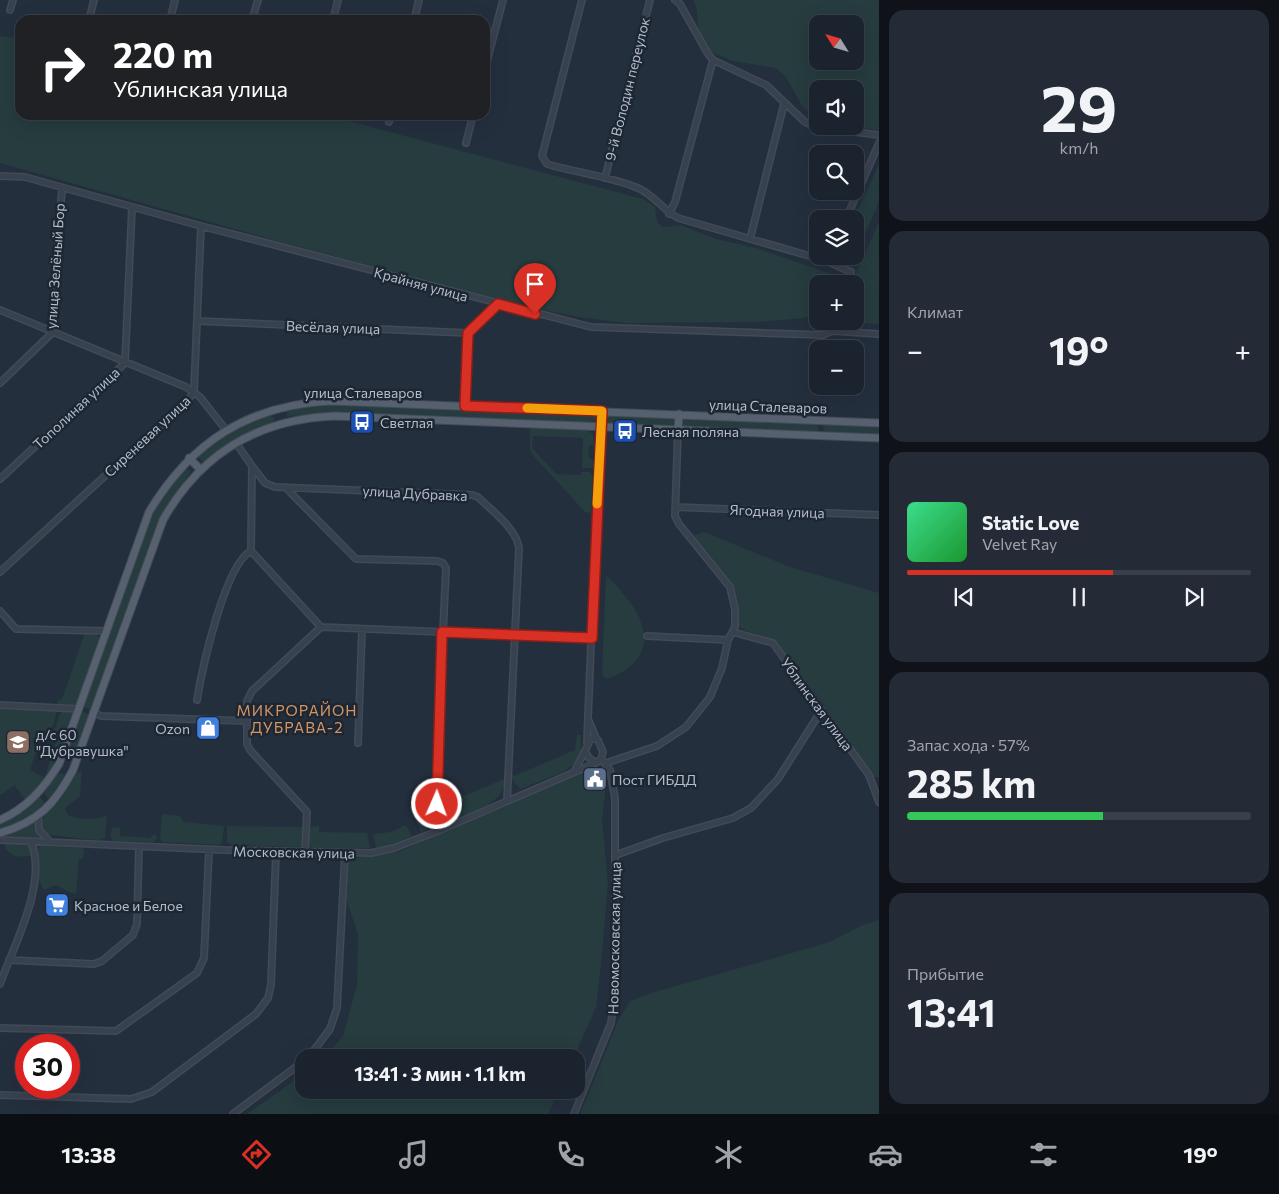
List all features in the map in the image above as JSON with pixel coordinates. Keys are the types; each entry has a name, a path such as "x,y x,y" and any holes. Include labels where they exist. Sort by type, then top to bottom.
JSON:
{"main road":[{"name":"улица Сталеваров","path":"0,820 29,803 46,786 59,764 149,512 165,486 189,458 226,430 277,409 295,404 330,401 879,422"},
{"path":"277,409 281,423"},
{"path":"600,426 602,411"},
{"path":"678,430 679,414"},
{"name":"улица Сталеваров","path":"0,833 38,816 60,793 73,770 163,520 183,487 200,469 236,443 281,423 311,417 335,416 879,438"},
{"path":"189,458 200,469"},
{"path":"79,709 93,712"},
{"path":"59,764 73,770"}],"street":[{"path":"10,10 12,0"},
{"path":"90,15 94,0"},
{"path":"171,15 174,0"},
{"path":"254,15 258,0"},
{"path":"334,15 338,0"},
{"path":"415,15 419,0"},
{"path":"490,50 503,0"},
{"path":"582,0 542,156 547,164 638,188 653,196 669,214 704,227 809,254"},
{"name":"9-й Володин переулок","path":"605,178 650,0"},
{"path":"675,0 680,4 708,54 714,60 766,85 805,122 816,127 879,135"},
{"path":"669,214 675,202 714,60"},
{"path":"750,239 784,104"},
{"path":"466,143 472,120"},
{"path":"850,210 879,143"},
{"name":"Крайняя улица","path":"0,176 25,177 201,226 498,304 603,329 822,335 832,331 879,334"},
{"name":"улица Зелёный Бор","path":"0,383 52,333 62,188"},
{"name":"Тополиная улица","path":"0,479 125,362 132,207"},
{"name":"Сиреневая улица","path":"0,572 190,398 194,391 201,226"},
{"path":"839,265 851,272"},
{"path":"465,406 468,333 498,304"},
{"path":"0,310 194,391 226,430"},
{"name":"Весёлая улица","path":"197,321 468,333"},
{"path":"573,773 585,750 589,720 600,426"},
{"name":"Московская улица","path":"0,840 210,850 371,853 394,848 438,831 601,761 657,746 686,727 710,697 722,668 728,640 733,632 735,609 730,587 679,524 675,516 678,430"},
{"path":"236,443 252,466 251,551 321,627 592,638"},
{"name":"улица Дубравка","path":"252,466 269,486 472,494 478,497 518,540 516,635 507,801"},
{"path":"286,488 356,559 437,561 443,563 446,568 442,632 438,831"},
{"name":"Ягодная улица","path":"676,507 879,515"},
{"path":"197,700 206,650 232,576 240,560 251,551"},
{"path":"0,611 16,628 107,631"},
{"path":"305,852 308,812 250,750 247,744 247,701 252,691 321,627"},
{"path":"358,743 362,629"},
{"name":"Ублинская улица","path":"733,632 773,643 869,775 879,802"},
{"path":"647,636 728,640"},
{"path":"0,705 79,709"},
{"path":"616,854 733,818 751,808 778,779 821,711"},
{"path":"93,712 101,716 246,721"},
{"name":"Новомосковская улица","path":"574,1114 611,1023 614,993 615,798 610,770 601,761 602,752 589,720"},
{"path":"587,742 591,738 596,738"},
{"path":"585,750 589,758 601,761"},
{"path":"38,816 39,830 50,842"},
{"path":"0,984 33,892 36,871 35,850 31,842"},
{"path":"9,960 94,964 102,961 133,936 137,924 139,847"},
{"path":"0,1028 116,1031 197,973 204,958 210,850"},
{"path":"0,1096 131,1099 142,1096 174,1076 256,1014 268,998 271,985 276,852"},
{"path":"315,1049 330,1029 337,1008 345,853"},
{"path":"233,1114 295,1068"}],"green space":[{"path":"693,0 879,0 879,130 864,128 864,80 809,80 809,113 802,106 786,77 776,68 733,61 708,51 699,33 696,6"},
{"path":"0,36 15,38 15,120 345,120 643,199 655,207 657,222 663,227 681,225 716,239 756,248 834,275 809,275 809,315 805,318 756,322 626,323 578,317 515,304 270,239 0,163"},
{"path":"879,164 879,202 864,236 864,210 858,210"},
{"path":"879,222 879,324 864,323 864,275 855,275 860,265 864,265 864,255"},
{"path":"327,405 594,414 598,416 598,420 593,423 332,414 287,416 287,411 291,408"},
{"path":"268,415 273,417 274,420 271,424 238,438 206,461 201,461 198,457 199,453 230,431"},
{"path":"609,415 673,417 676,419 676,424 672,427 611,424 607,422 606,418"},
{"path":"682,418 816,422 819,429 815,433 685,428 681,425"},
{"path":"828,423 879,425 879,435 828,433 824,430 823,425"},
{"path":"532,427 585,429 593,434 594,445 589,446 588,456 594,462 594,468 582,468 583,438 533,436 532,448 556,474 581,475 582,472 590,472 593,475 591,513 585,512 533,455 530,449 530,429"},
{"path":"184,468 191,471 161,516 93,706 89,709 85,708 84,704 152,515 161,499"},
{"path":"704,532 790,567 879,593 879,777 874,777 817,695 771,639 746,631 737,625 738,600 730,581 706,556 692,536"},
{"path":"606,576 612,580 634,608 644,633 644,644 640,655 633,664 606,679 602,674"},
{"path":"85,633 96,633 100,640 76,706 57,706 58,700 62,699"},
{"name":"д/с 60 \"Дубравушка\"","path":"0,707 57,710 50,737 42,735 30,770 30,772 31,770 45,778 46,781 25,799 15,786 17,784 0,795"},
{"path":"70,709 73,715 55,766 48,774 46,773 56,741 52,739 59,716 63,710"},
{"path":"84,712 89,715 73,761 70,763 65,758 81,713"},
{"path":"577,735 581,735 581,753 573,765 563,772 520,789 512,779 512,773 514,776 575,750"},
{"path":"596,768 601,769 588,777 592,787 606,786 602,820 608,883 596,1007 578,1049 332,1049 343,1036 357,985 358,934 345,895 348,887 345,873 347,862 349,859 398,852"},
{"path":"82,771 80,796 65,808 68,815 83,819 107,816 105,838 99,840 46,835 41,829 42,818 63,796 75,774"},
{"path":"63,773 65,780 50,802 44,793 57,775"},
{"path":"505,773 507,773 505,784 501,792 495,799 480,809 452,820 441,811 440,793 442,793 442,799 447,803 504,779"},
{"path":"40,797 46,805 22,821 0,830 0,824 17,815"},
{"path":"429,798 435,798 434,818 430,826 421,832 416,820 429,815"},
{"path":"162,814 180,816 184,822 224,826 222,843 218,845 162,842 160,838"},
{"path":"34,823 42,838 12,838 7,836"},
{"path":"406,825 412,836 392,845 376,848 373,834 391,832"},
{"path":"227,826 304,827 304,843 300,847 232,845 227,842"},
{"path":"319,826 319,832 367,833 370,848 312,848 308,843 308,827"},
{"path":"112,828 120,828 120,836 150,838 154,834 158,838 153,842 114,841 110,837"},
{"path":"4,844 30,846 32,855 24,857 15,856 5,848"},
{"path":"40,846 81,848 84,850 83,859 79,859 76,894 56,885 44,890 37,868 37,856"},
{"path":"879,920 879,1114 580,1114 619,1019 630,1001 648,994 827,943 863,925"},
{"path":"295,1080 295,1099 555,1099 548,1114 247,1114"}],"slow traffic":[{"path":"527,408 602,411 597,504"}],"place":[{"name":"Светлая","path":"362,422"},
{"name":"Лесная поляна","path":"625,431"},
{"name":"Ozon","path":"208,728"},
{"name":"д/с 60 \"Дубравушка\"","path":"18,742"},
{"name":"Пост ГИБДД","path":"595,779"},
{"name":"Красное и Белое","path":"57,905"}],"district":[{"name":"МИКРОРАЙОН ДУБРАВА-2","path":"297,718"}],"route":[{"path":"437,804 442,632 592,638 602,411 465,406 468,333 498,304 535,314"}]}
